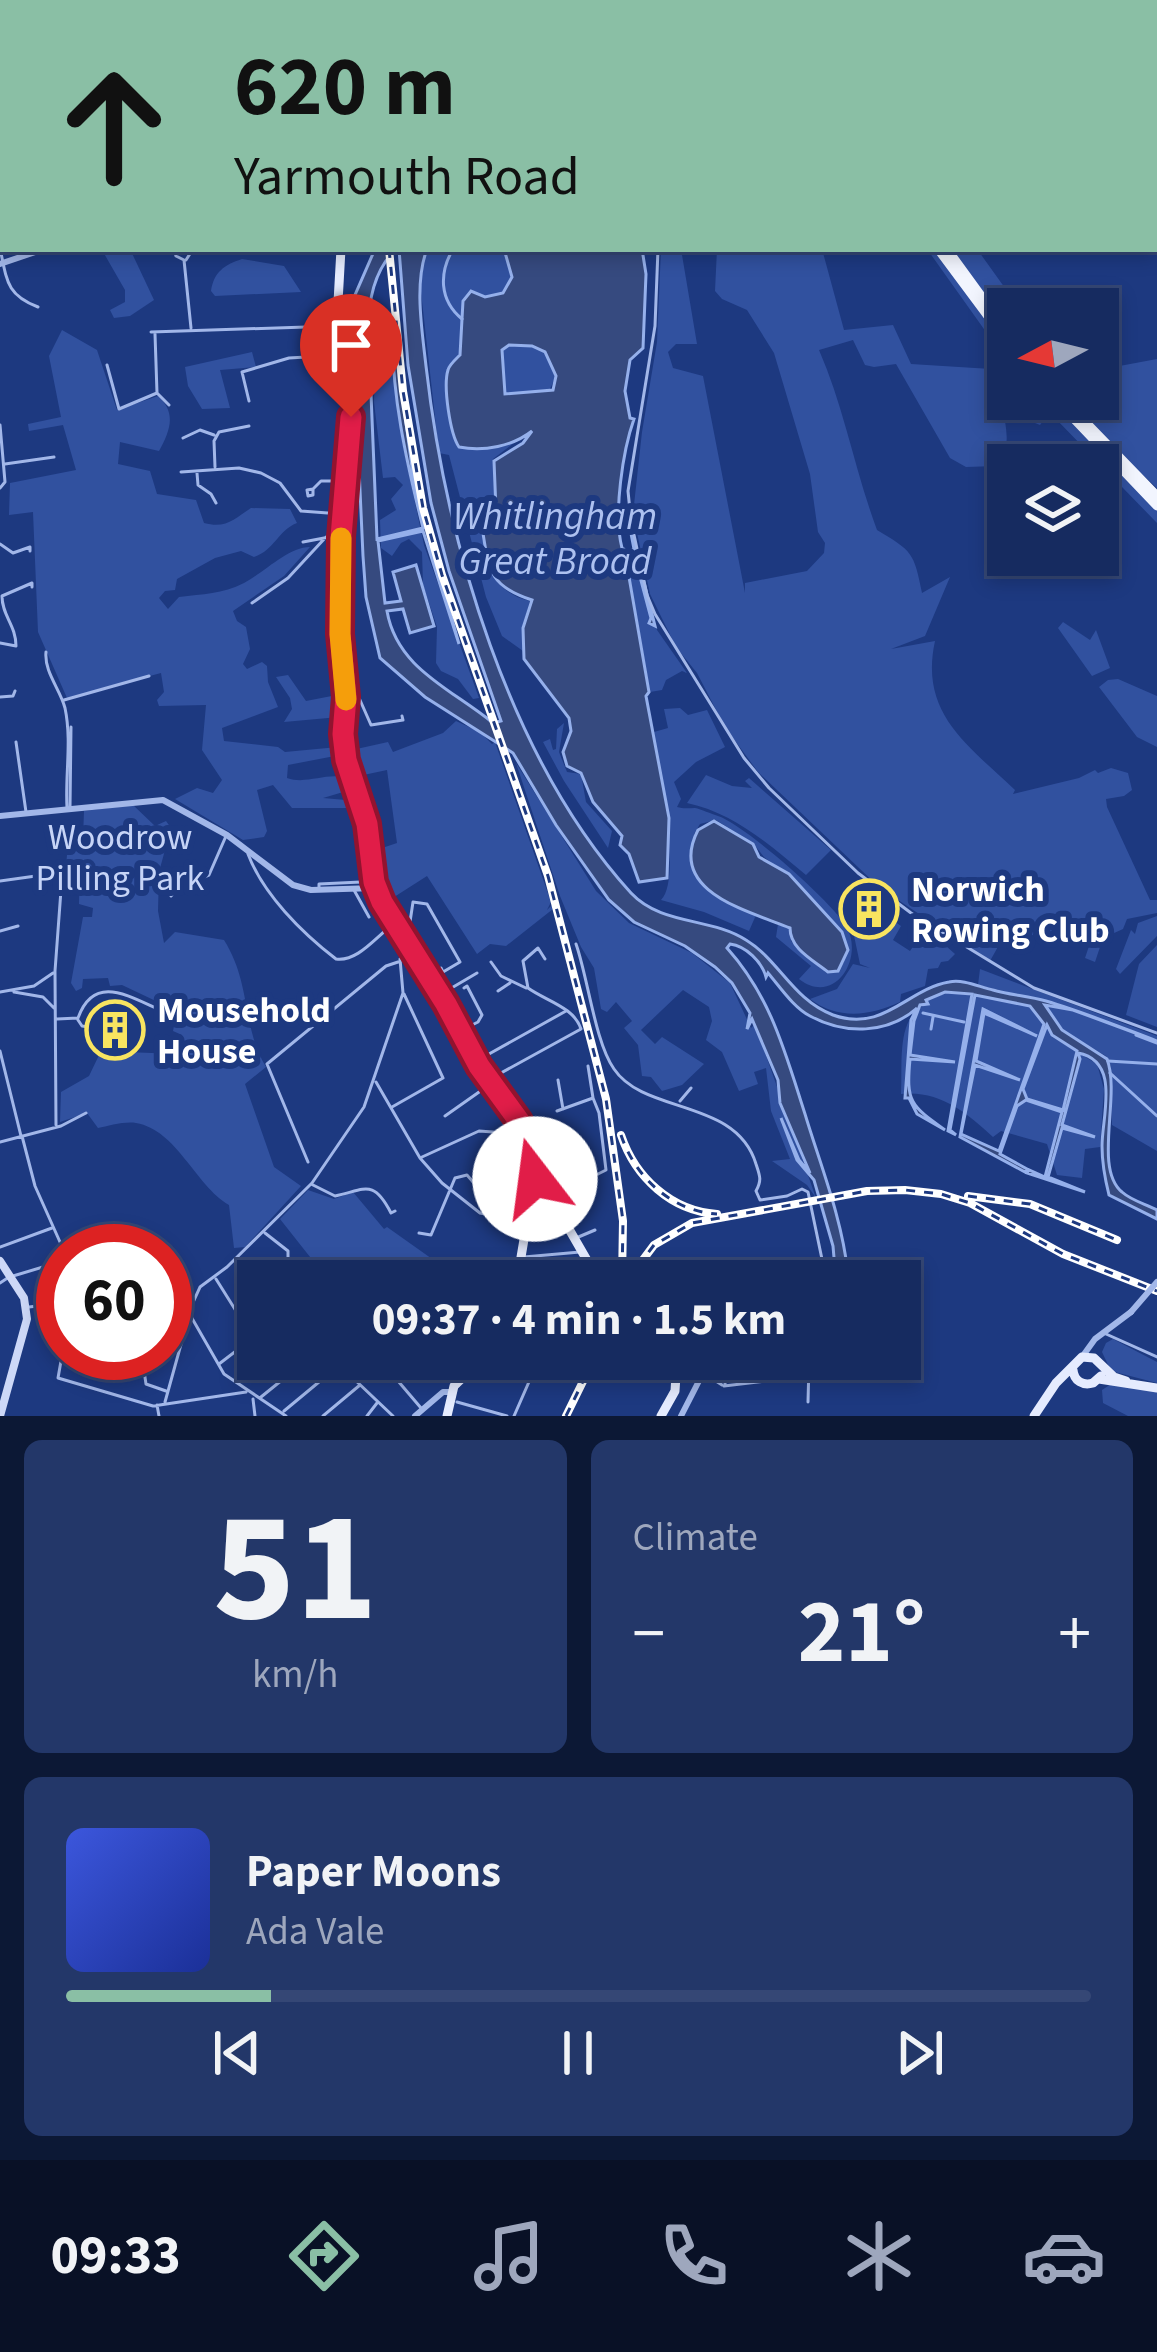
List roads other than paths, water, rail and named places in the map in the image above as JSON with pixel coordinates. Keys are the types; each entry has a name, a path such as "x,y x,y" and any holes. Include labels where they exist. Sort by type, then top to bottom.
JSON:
{"highway":[{"path":"944,252 987,306"},
{"path":"944,252 987,313"},
{"path":"1078,420 1157,506"},
{"path":"1080,420 1157,496"}],"main road":[{"path":"341,252 338,326 351,411 340,575 345,755 365,814 378,884 394,922 524,1132 549,1195 587,1260"},
{"path":"522,1260 534,1194 544,1176"},
{"path":"534,1194 542,1190 549,1195"},
{"path":"0,1261 27,1307 24,1334 3,1383 0,1416"},
{"path":"1034,1416 1056,1383 1082,1358 1099,1363 1126,1382"},
{"path":"1099,1363 1099,1379"},
{"path":"1073,1370 1080,1382"},
{"path":"1047,1397 1060,1384 1089,1384 1099,1379 1157,1388"},
{"path":"447,1416 451,1396 464,1380"},
{"path":"661,1416 671,1401 676,1380"}],"street":[{"path":"36,252 2,264 20,302 36,308"},
{"path":"175,252 184,260"},
{"path":"191,252 184,260 191,330"},
{"path":"658,252 656,326 628,508 646,595 728,736 769,788 857,872 898,904 1034,988 1157,1033"},
{"path":"169,405 157,394 153,332 338,326"},
{"path":"249,401 242,372 290,358 342,354"},
{"path":"106,365 119,409 157,394"},
{"path":"332,373 330,390 347,388"},
{"path":"0,425 4,485 0,488"},
{"path":"215,469 216,436 226,428 249,426"},
{"path":"183,438 200,430 216,436"},
{"path":"3,465 54,457"},
{"path":"181,472 239,468 267,475 280,483 302,512 343,514"},
{"path":"196,471 198,485 216,503"},
{"path":"313,489 325,480 348,482"},
{"path":"3,536 0,543 13,553 30,547"},
{"path":"303,542 341,536"},
{"path":"252,603 288,578 326,537"},
{"path":"0,644 19,645 1,596 32,583"},
{"path":"46,652 45,661 63,700 69,750 68,810"},
{"path":"63,700 149,677"},
{"path":"346,688 356,691 371,725 412,718"},
{"path":"0,697 17,695"},
{"path":"68,810 71,727"},
{"path":"16,742 26,814"},
{"path":"0,817 156,799 182,807 248,852 298,924 336,959 347,960 394,922 412,923 415,901 410,890"},
{"path":"174,896 178,889 209,875 227,835"},
{"path":"255,862 293,886 319,890 378,884"},
{"path":"0,881 48,875 61,890 55,971 56,1126"},
{"path":"357,883 357,901 369,917"},
{"path":"415,901 423,901 463,962 444,972"},
{"path":"440,926 446,922"},
{"path":"0,931 18,926"},
{"path":"576,944 610,1064 639,1090 714,1118 738,1138 754,1156 760,1200 805,1190 822,1260"},
{"path":"446,1115 489,1082 580,1032 577,1018 568,1010 527,985 523,961 543,946 545,959"},
{"path":"308,1162 266,1067 386,966 400,962 411,948"},
{"path":"392,1107 440,1081 443,1074 403,993 400,962"},
{"path":"491,962 521,989 527,985"},
{"path":"3,992 34,986 55,971"},
{"path":"440,994 477,973"},
{"path":"498,991 511,982"},
{"path":"460,1031 485,1014 464,988"},
{"path":"3,992 35,995 56,1008"},
{"path":"78,1018 93,994 122,992 173,1018"},
{"path":"192,1301 194,1293 312,1184 364,1107 403,993"},
{"path":"557,998 558,1005"},
{"path":"476,1061 568,1010"},
{"path":"56,1018 78,1018"},
{"path":"78,1018 82,1026 104,1029 105,1024"},
{"path":"0,1052 35,1186 52,1224"},
{"path":"544,1176 603,1173 607,1168 588,1068"},
{"path":"374,1080 437,1179 480,1213 529,1222"},
{"path":"558,1080 560,1111 592,1098"},
{"path":"679,1102 691,1088"},
{"path":"0,1093 10,1090"},
{"path":"0,1142 86,1114"},
{"path":"421,1158 478,1131 524,1132"},
{"path":"738,1138 748,1134"},
{"path":"414,1146 430,1152"},
{"path":"418,1233 431,1234 454,1178 465,1174 482,1190"},
{"path":"562,1216 580,1201 579,1176"},
{"path":"312,1184 331,1196 371,1189 394,1214"},
{"path":"575,1239 595,1230"},
{"path":"264,1232 287,1251 288,1260"},
{"path":"0,1247 36,1234"},
{"path":"523,1257 583,1252"},
{"path":"0,1283 36,1268"},
{"path":"215,1277 237,1309"},
{"path":"1099,1363 1095,1345 1157,1282"},
{"path":"27,1307 36,1306"},
{"path":"192,1319 218,1364 246,1392 284,1415 323,1380"},
{"path":"1107,1333 1157,1357"},
{"path":"1082,1358 1086,1348 1107,1333"},
{"path":"218,1364 237,1350"},
{"path":"62,1380 148,1405 246,1392"},
{"path":"145,1380 168,1391"},
{"path":"165,1403 171,1380"},
{"path":"255,1416 257,1398 281,1380"},
{"path":"357,1380 393,1416"},
{"path":"397,1380 422,1410"},
{"path":"514,1416 530,1380"},
{"path":"681,1416 698,1380"},
{"path":"713,1380 724,1386 775,1380"},
{"path":"724,1386 725,1380"},
{"path":"808,1402 809,1380"},
{"path":"323,1416 362,1384"},
{"path":"415,1416 443,1392 507,1416"},
{"path":"368,1416 380,1400"},
{"path":"157,1403 159,1416"},
{"path":"266,1412 269,1405"}],"water":[{"path":"374,252 393,252 377,277 368,321 375,344 369,346 377,539 423,528 406,453 397,401 393,325 415,490 459,644 423,531 378,541 385,603 401,601 393,572 416,565 434,626 410,633 403,609 387,611 402,648 428,676 493,723 501,721 449,571 431,503 408,365 399,252 426,252 420,291 426,366 449,504 467,575 518,714 550,779 588,839 643,904 746,940 807,1000 833,1015 867,1018 949,982 1073,1010 1045,1005 1062,1030 1107,1059 1109,1166 1122,1192 1157,1210 1157,1219 1109,1195 1102,1152 1106,1091 1100,1067 1091,1058 1078,1053 1062,1125 1095,1137 1062,1128 1048,1177 1085,1192 1027,1173 1045,1177 1062,1112 1026,1100 1017,1106 1000,1154 1027,1169 1025,1172 960,1137 983,1009 1037,1036 984,1013 976,1061 1020,1080 975,1065 961,1134 999,1151 1044,1024 1030,1006 975,995 950,1130 956,1135 948,1131 972,994 945,992 926,1000 928,1004 920,1005 914,1021 910,1055 955,1062 910,1059 913,1101 945,1130 917,1114 905,1098 911,1020 917,1008 880,1027 852,1029 823,1022 798,1008 752,956 730,944 727,948 755,986 775,1026 791,1069 841,1233 846,1260 834,1260 814,1180 797,1160 781,1118 799,1160 810,1173 780,1103 778,1080 752,1019 747,1029 750,1013 732,983 685,946 634,922 609,900 513,753 425,697 380,658 366,597 352,314","holes":["1047,1025 1052,1035 1077,1051 1063,1110 1027,1099 1023,1089"]},
{"name":"Whitlingham Great Broad","path":"505,252 642,252 643,348 630,360 625,391 634,419 623,464 619,518 622,548 629,552 634,549 629,523 655,626 649,623 634,554 625,554 669,818 667,878 639,882 629,854 620,845 622,836 593,802 581,773 567,766 563,752 571,731 569,718 524,659 523,628 532,600 507,589 490,566 482,527 496,510 494,461 523,443 532,431 498,446 459,447 447,377 460,355 463,301 471,291 485,297 503,293 512,277","holes":["509,345 532,346 545,352 556,376 553,390 505,394 502,350"]},
{"path":"714,821 753,844 759,857 789,874 842,932 848,950 838,971 828,972 803,953 790,928 734,906 702,884 693,869 691,851 698,830"}],"waterway":[{"path":"452,252 445,267 445,295 462,319"},
{"path":"923,1013 964,1022"},
{"path":"931,1029 933,1017"},
{"path":"1136,1035 1157,1043"},
{"path":"1108,1061 1157,1064"},
{"path":"1110,1073 1157,1116"}],"railway":[{"path":"389,252 403,391 423,508 548,876 606,1099 623,1221 622,1260"},
{"path":"621,1135 635,1165 657,1189 685,1206 717,1214"},
{"path":"643,1260 654,1245 692,1223 867,1191 905,1190 970,1203 1063,1254 1157,1291"},
{"path":"968,1196 1030,1204 1117,1240"},
{"path":"566,1416 584,1380"}],"place":[{"name":"Norwich Rowing Club","path":"869,909"},
{"name":"Mousehold House","path":"115,1030"}],"park label":[{"name":"Woodrow Pilling Park","path":"120,856"}]}
